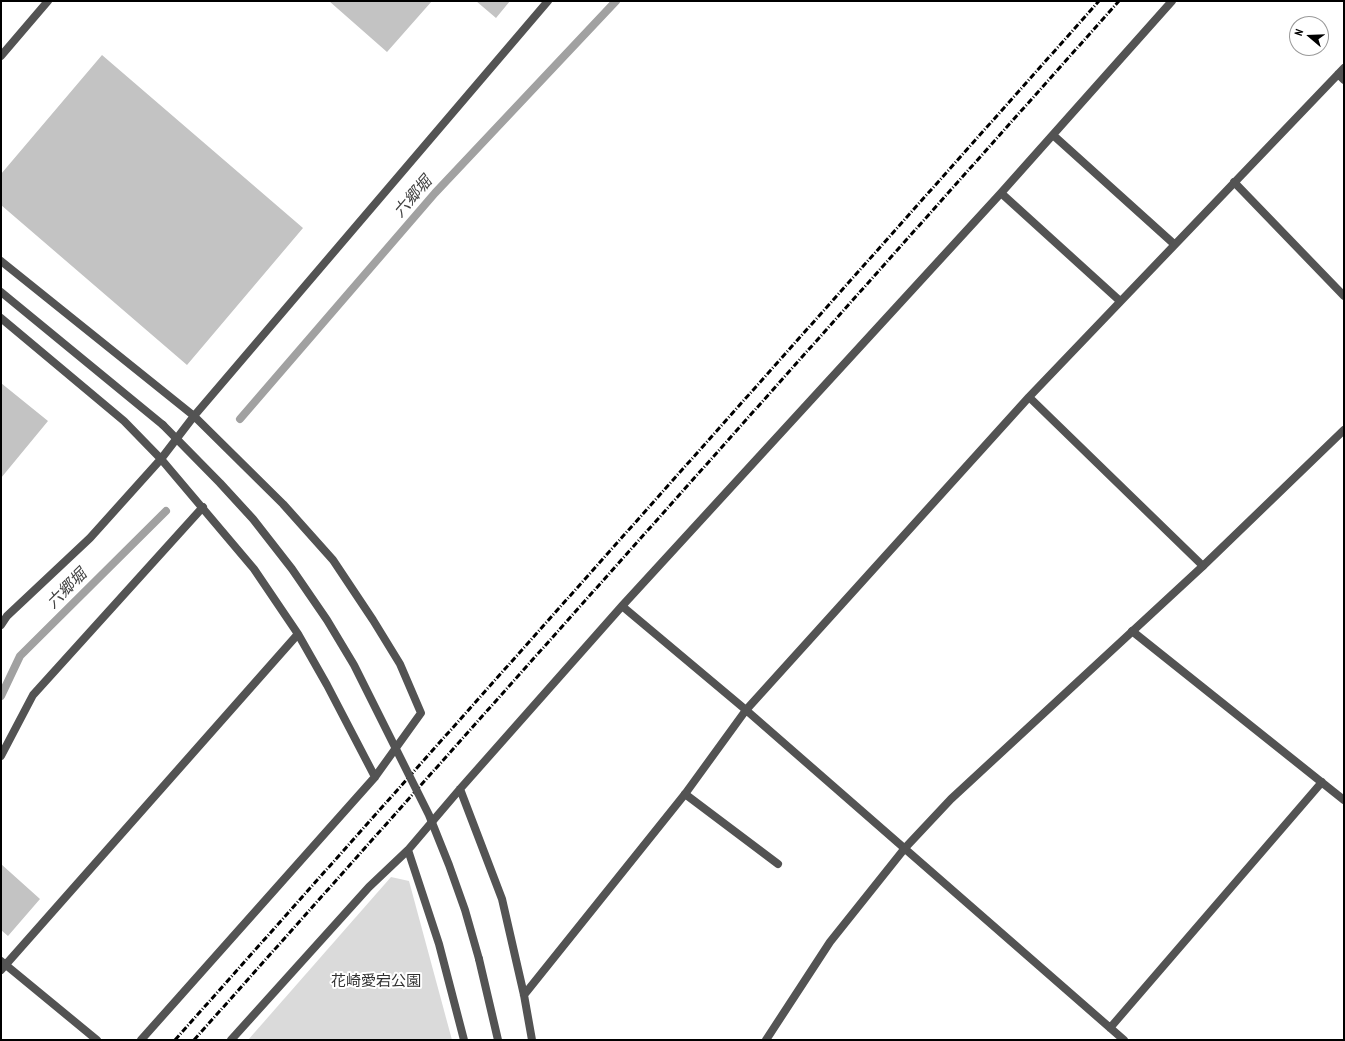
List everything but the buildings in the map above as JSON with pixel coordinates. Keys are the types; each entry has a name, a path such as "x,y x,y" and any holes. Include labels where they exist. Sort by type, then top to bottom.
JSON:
{"street":[{"path":"1,56 48,1"},
{"path":"1,625 8,616 90,538 161,459 194,416 548,1"},
{"path":"231,1040 369,887 408,850 622,606 1001,193 1172,1"},
{"path":"524,995 685,794 746,710 1029,397 1344,68"},
{"path":"1338,74 1344,80"},
{"path":"1053,135 1174,244"},
{"path":"1234,182 1344,296"},
{"path":"1001,193 1120,301"},
{"path":"1,261 194,416 283,504 333,560 373,620 400,664 421,713 375,777 141,1040"},
{"path":"1,292 163,425 220,482 253,518 292,569 327,620 354,665 429,815 465,910 479,959 498,1040"},
{"path":"1,318 124,421 161,459 254,570 298,634 327,685 375,777"},
{"path":"1029,397 1203,566"},
{"path":"766,1040 830,942 905,848 951,799 1203,566 1344,430"},
{"path":"1,756 33,695 202,507"},
{"path":"622,606 746,710 1124,1040"},
{"path":"1132,631 1344,800"},
{"path":"97,1040 2,965 298,634"},
{"path":"1110,1028 1322,782"},
{"path":"460,789 502,898 524,995 532,1040"},
{"path":"685,794 778,864"},
{"path":"408,850 439,944 464,1040"}],"green space":[{"name":"花崎愛宕公園","path":"391,877 409,881 452,1040 248,1040"}],"waterway":[{"name":"六郷堀","path":"240,419 435,193 616,1"},
{"name":"六郷堀","path":"1,696 20,656 166,511"}],"railway":[{"path":"175,1040 1099,1"},
{"path":"194,1040 1119,1"}]}
